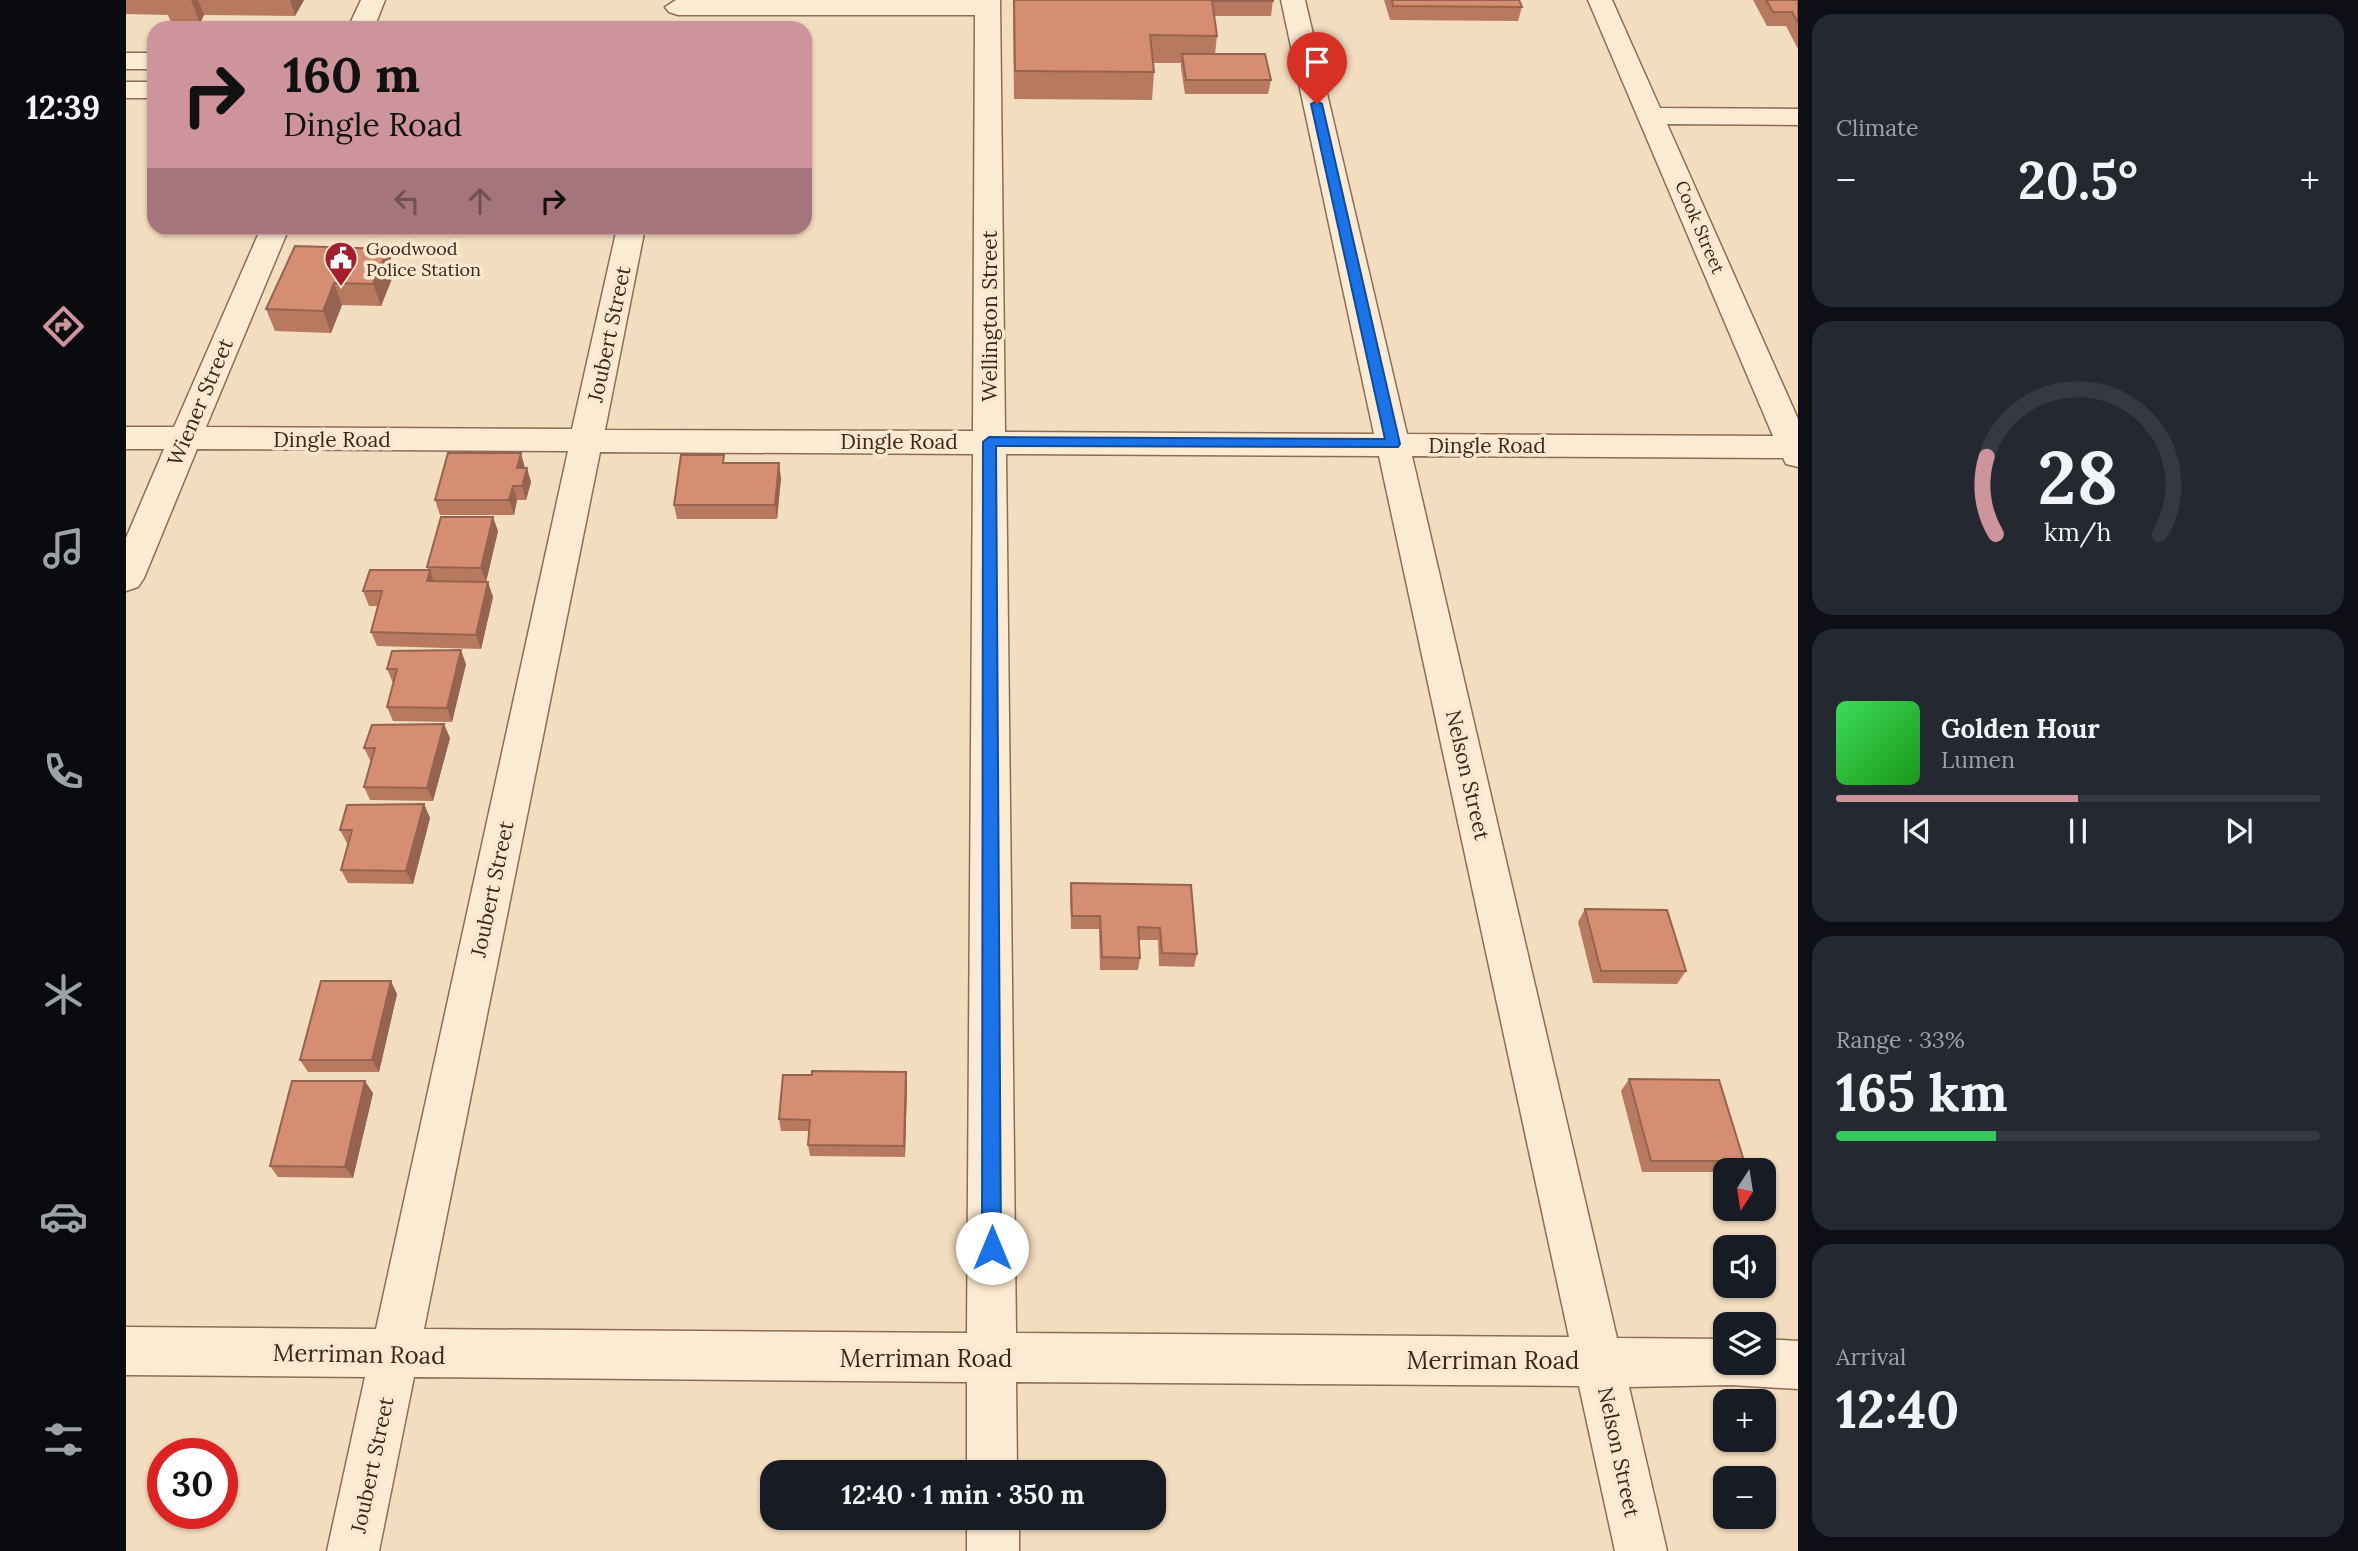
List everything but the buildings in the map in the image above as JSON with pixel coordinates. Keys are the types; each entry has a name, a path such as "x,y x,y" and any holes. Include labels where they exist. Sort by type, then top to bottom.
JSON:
{"street":[{"path":"365,21 373,0"},
{"name":"Nelson Street","path":"1293,0 1640,1551"},
{"name":"Cook Street","path":"1600,0 1797,450"},
{"path":"677,11 988,4"},
{"name":"Wellington Street","path":"988,4 992,1460"},
{"path":"126,61 147,61"},
{"path":"126,90 147,90"},
{"path":"1653,116 1798,117"},
{"name":"Wiener Street","path":"126,578 272,235"},
{"name":"Joubert Street","path":"353,1551 630,235"},
{"name":"Dingle Road","path":"126,438 1393,444 1797,450"},
{"name":"Merriman Road","path":"126,1351 1713,1363"},
{"path":"1776,1364 1798,1365"},
{"path":"993,1530 993,1551"}],"place":[{"name":"Goodwood Police Station","path":"341,288"}],"route":[{"path":"992,1248 989,442 1393,444 1317,104"}]}
